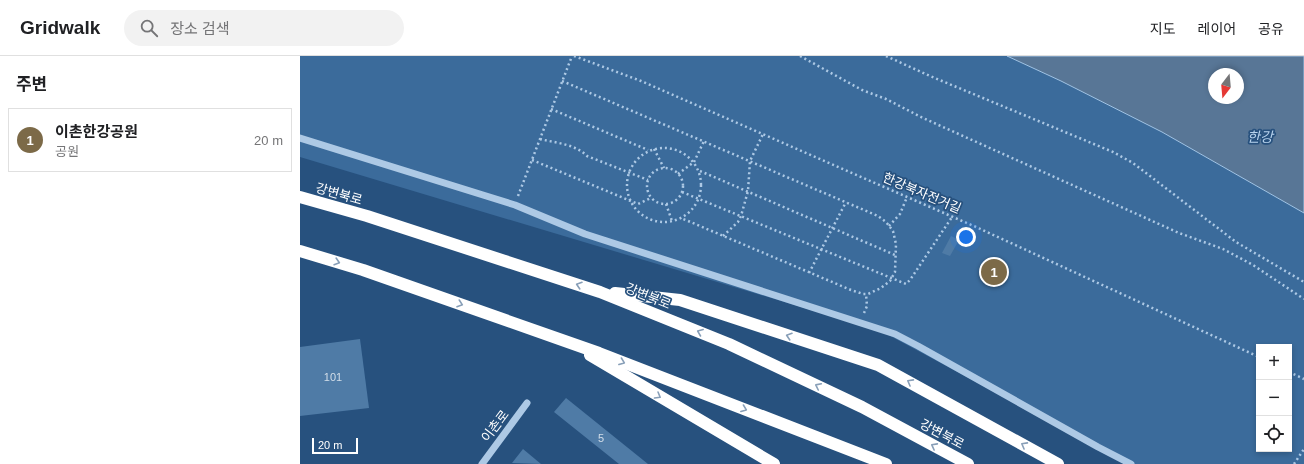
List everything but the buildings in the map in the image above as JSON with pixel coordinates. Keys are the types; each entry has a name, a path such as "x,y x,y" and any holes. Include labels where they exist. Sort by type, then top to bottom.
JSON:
{"highway":[{"name":"강변북로","path":"300,197 367,216 600,292 729,344 862,408 968,464"},
{"path":"300,201 346,211"},
{"path":"300,251 363,270 606,356 886,464"},
{"path":"600,292 680,300 878,365 1058,464"},
{"path":"564,341 774,464"}],"street":[{"path":"300,138 515,205 585,234 895,334 1130,464"},
{"name":"이촌로","path":"482,464 527,403"}],"path":[{"path":"515,205 551,109 573,56"},
{"name":"한강북자전거길","path":"573,56 640,80 907,197 1256,356"},
{"path":"800,56 862,90 886,99 923,118 1179,233 1223,248 1253,265 1304,299"},
{"path":"886,56 930,76 1113,152 1133,163 1236,242 1304,282"},
{"path":"562,81 704,140 878,216 893,231 896,244 895,272 890,281 881,288 866,294 850,290 681,218"},
{"path":"551,109 649,151"},
{"path":"723,236 738,222 741,216 748,191 750,161 763,134"},
{"path":"540,139 582,150 587,156 648,180"},
{"path":"678,174 694,162 704,140"},
{"path":"669,148 679,150 688,155 699,171 702,182 699,198 692,210 681,218 672,221 654,221 644,216 636,210 628,192 627,182 629,173 637,160 654,149 669,148"},
{"path":"654,149 664,168"},
{"path":"532,160 638,204 651,198"},
{"path":"664,168 670,169 678,174 682,181 682,192 678,199 666,204 655,202 651,198 647,188 648,180 653,172 664,168"},
{"path":"699,171 895,255"},
{"path":"682,192 906,284 952,217"},
{"path":"889,226 900,214 907,197"},
{"path":"809,273 846,202"},
{"path":"666,204 672,221"},
{"path":"860,323 867,306 866,294"},
{"path":"1292,373 1304,379"},
{"path":"1294,464 1304,449"}],"shaded area":[{"path":"300,56 1007,56 1061,81 1162,132 1304,213 1304,464 1129,464 881,331 300,157"}],"water":[{"name":"한강","path":"1007,56 1304,56 1304,213 1162,132 1061,81"}],"place":[{"name":"이촌한강공원","path":"994,272"}]}
